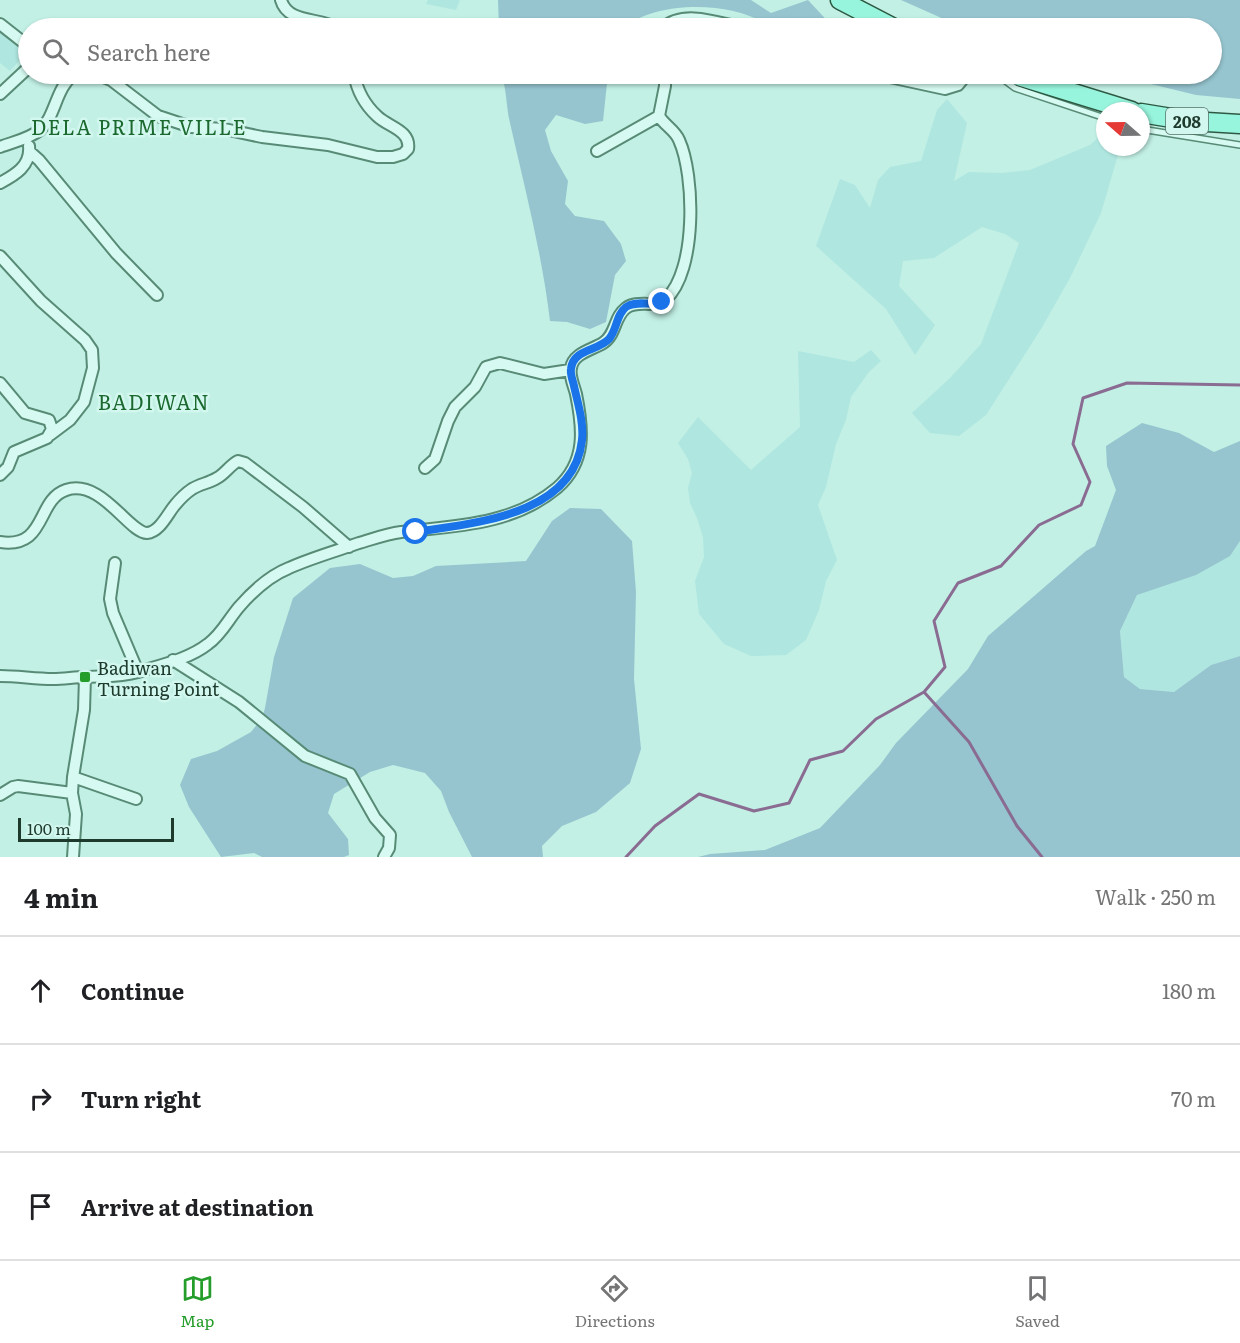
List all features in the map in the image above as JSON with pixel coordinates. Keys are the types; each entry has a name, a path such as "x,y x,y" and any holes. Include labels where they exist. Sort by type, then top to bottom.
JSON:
{"main road":[{"path":"840,0 875,18"},
{"path":"1045,84 1103,102"},
{"name":"208","path":"1150,114 1190,121 1240,124"}],"street":[{"path":"281,0 284,9 302,18"},
{"path":"0,24 18,38"},
{"path":"0,94 18,77"},
{"path":"0,147 26,138 44,125 64,84"},
{"path":"116,84 158,116 177,124 328,145 377,157 393,157 403,154 408,149 408,139 403,133 377,117 362,96 358,84"},
{"path":"2,674 53,679 122,676 138,672 207,645 251,594 284,570 401,532 416,532 492,520 522,510 557,488 574,467 582,441 581,417 570,370 574,361 579,355 609,338 626,307 633,304 662,302 680,281 687,254 689,190 681,142 677,135 660,120 659,116 665,84"},
{"path":"922,84 945,89 959,84"},
{"path":"597,151 641,124 659,116"},
{"path":"26,138 30,152 116,253 157,295"},
{"path":"0,183 20,171 30,152"},
{"path":"0,256 41,301 85,340 92,350 93,368 84,402 70,420 45,439 14,452 8,467 0,475"},
{"path":"425,468 435,459 455,407 475,387 486,368 500,363 544,374 570,370"},
{"path":"0,383 25,413 49,420 52,429 50,435"},
{"path":"0,542 19,541 33,533 52,499 57,494 72,488 79,488 96,495 116,508 139,530 145,533 150,532 162,523 173,507 189,491 218,478 238,461 245,463 281,490 349,547"},
{"path":"116,563 110,599 113,613 138,672"},
{"path":"173,660 239,702 305,756 350,774 375,819 390,835 389,848 384,857"},
{"path":"73,857 76,814 72,793 73,777 84,710 85,677"},
{"path":"73,777 136,799"},
{"path":"0,795 18,786 72,793"}],"lane":[{"path":"1010,84 1015,88 1096,115"},
{"path":"1150,130 1240,145"}],"shaded area":[{"path":"428,0 460,0 456,10 426,4"},
{"path":"498,0 751,0 771,13 808,0 825,18 753,18 718,8 697,7 675,8 640,18 499,18"},
{"path":"901,0 1240,0 1240,99 1196,95 1151,84 1222,84 1222,18 942,18"},
{"path":"0,32 18,45 18,62 10,71 0,63"},
{"path":"504,84 607,84 603,121 585,124 556,115 545,130 551,151 568,181 565,204 575,216 604,221 621,244 626,261 615,275 606,322 590,329 567,322 550,321 538,246 510,123"},
{"path":"947,99 967,123 954,181 969,172 1002,173 1030,170 1090,145 1096,139 1096,156 1118,156 1101,213 1070,278 1041,329 986,415 959,436 930,433 912,413 950,378 981,344 1019,243 1005,234 982,227 934,258 903,261 899,286 935,325 915,355 886,309 816,246 840,179 855,185 870,208 878,180 890,167 921,161 937,110"},
{"path":"871,350 881,361 869,372 851,397 846,420 836,444 826,487 818,505 837,560 826,581 819,610 806,640 786,655 751,656 724,644 699,614 695,581 704,557 703,537 690,503 688,488 692,473 688,459 678,443 698,417 751,470 800,427 798,351 854,362"},
{"path":"1142,423 1179,433 1214,452 1240,441 1240,541 1230,556 1196,575 1137,595 1120,631 1124,677 1140,689 1174,692 1211,665 1240,656 1240,857 698,857 765,850 820,828 880,765 896,743 968,669 988,636 1086,551 1095,546 1116,490 1107,466 1106,446"},
{"path":"570,508 601,509 632,541 636,592 634,679 641,749 630,783 596,812 562,826 542,846 543,857 472,857 441,791 425,773 393,765 370,772 334,794 328,813 348,839 349,855 344,857 262,857 254,853 221,857 189,807 180,785 191,759 217,751 251,732 262,718 274,657 293,598 330,568 360,564 393,578 413,576 436,566 526,561 552,521"},
{"path":"1240,541 1240,656 1211,665 1174,692 1140,689 1124,677 1120,631 1137,595 1230,556"}],"waterway":[{"path":"626,857 655,826 699,794 754,811 789,803 810,760 843,751 876,719 924,692 945,667 934,621 958,583 1001,566 1039,525 1081,505 1090,482 1073,444 1083,398 1127,383 1240,385"},
{"path":"924,692 969,742 1017,826 1042,857"}],"place":[{"name":"Badiwan Turning Point","path":"85,677"}],"district":[{"name":"DELA PRIME VILLE","path":"139,126"},
{"name":"BADIWAN","path":"154,401"}],"route":[{"path":"416,532 506,516 522,510 557,488 574,467 579,457 582,441 581,417 570,370 574,361 579,355 609,338 626,307 633,304 662,302"}]}
